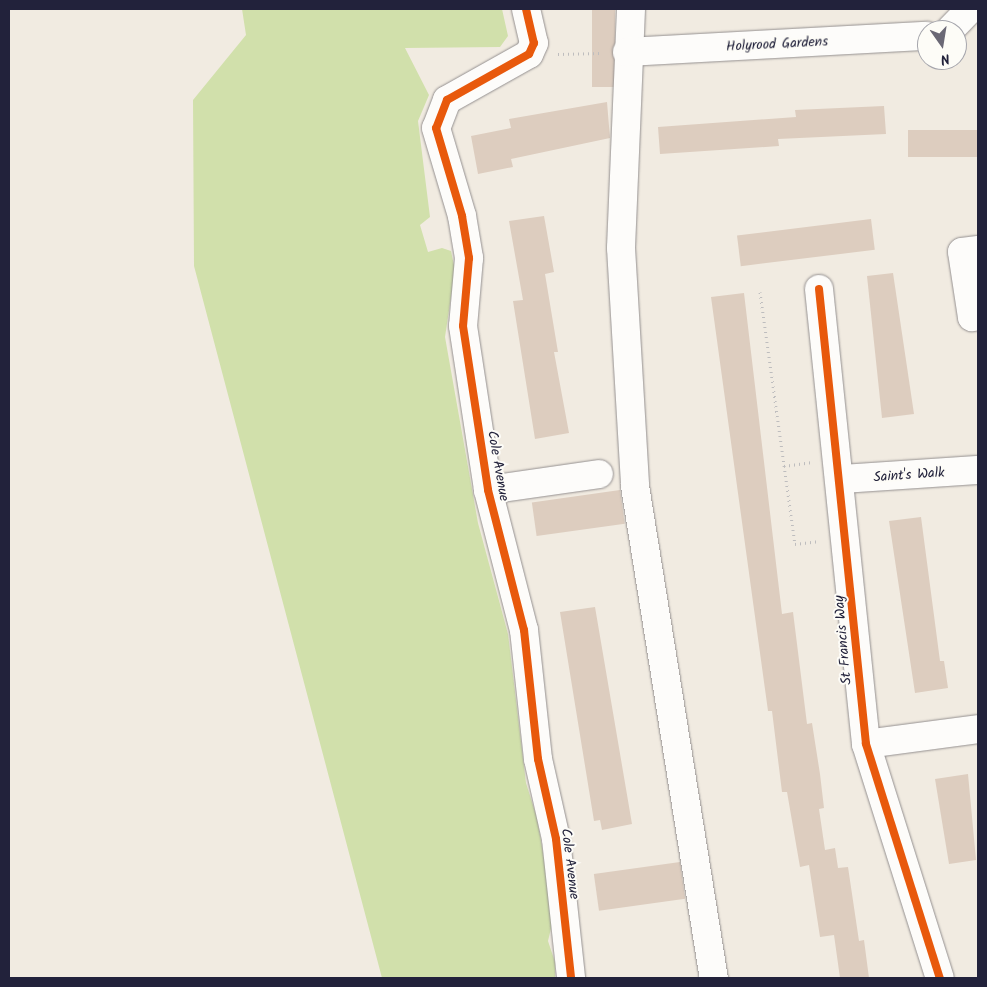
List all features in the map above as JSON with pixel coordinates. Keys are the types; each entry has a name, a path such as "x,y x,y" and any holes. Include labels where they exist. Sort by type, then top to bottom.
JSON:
{"street":[{"path":"526,9 534,43 529,54"},
{"path":"631,9 627,52 621,248 635,486 714,978"},
{"path":"960,20 970,9"},
{"name":"Holyrood Gardens","path":"627,52 917,37"},
{"name":"Cole Avenue","path":"529,54 447,100 436,128 462,216 469,258 463,326 488,490 524,630 538,759 556,839 571,978"},
{"path":"978,250 962,252 972,317 978,316"},
{"name":"St Francis Way","path":"819,289 841,479 866,744 940,978"},
{"name":"Saint's Walk","path":"841,479 978,470"},
{"name":"Cole Avenue","path":"488,490 599,474"},
{"path":"866,744 978,728"}],"path":[{"path":"529,54 627,52"},
{"path":"760,292 795,544 824,540"},
{"path":"784,466 811,462"}],"green space":[{"path":"242,9 502,9 508,36 500,47 405,48 429,95 418,121 430,217 420,225 428,252 442,248 451,251 455,270 445,337 478,523 508,634 526,783 537,818 554,916 548,941 555,962 555,978 382,978 194,266 193,100 246,35"}],"building":[{"path":"592,9 615,9 615,87 592,87"},
{"path":"607,102 610,138 511,159 513,167 478,174 471,136 511,128 509,119"},
{"path":"884,106 886,134 778,139 779,146 660,154 658,127 796,117 795,110"},
{"path":"908,130 978,130 978,157 908,157"},
{"path":"544,216 554,272 545,274 558,352 554,352 569,433 535,439 513,301 523,300 509,221"},
{"path":"871,219 875,250 741,266 737,235"},
{"path":"893,273 914,414 882,418 867,276"},
{"path":"744,293 782,614 793,612 807,724 812,723 820,774 824,808 819,809 825,850 835,848 838,868 848,867 859,941 864,940 869,978 840,978 834,935 820,937 809,865 800,867 787,792 782,792 772,711 768,711 711,297"},
{"path":"620,490 625,524 537,536 532,502"},
{"path":"921,517 940,661 944,661 948,688 915,693 889,521"},
{"path":"595,607 632,824 602,830 600,820 594,821 560,612"},
{"path":"968,774 976,860 949,864 935,779"},
{"path":"680,862 685,899 599,911 594,874"}],"cycle path":[{"path":"526,9 534,43 529,54 447,100 436,128 462,216 469,258 463,326 488,490 524,630 538,759 556,839 571,978"},
{"path":"819,289 866,744 940,978"}]}
